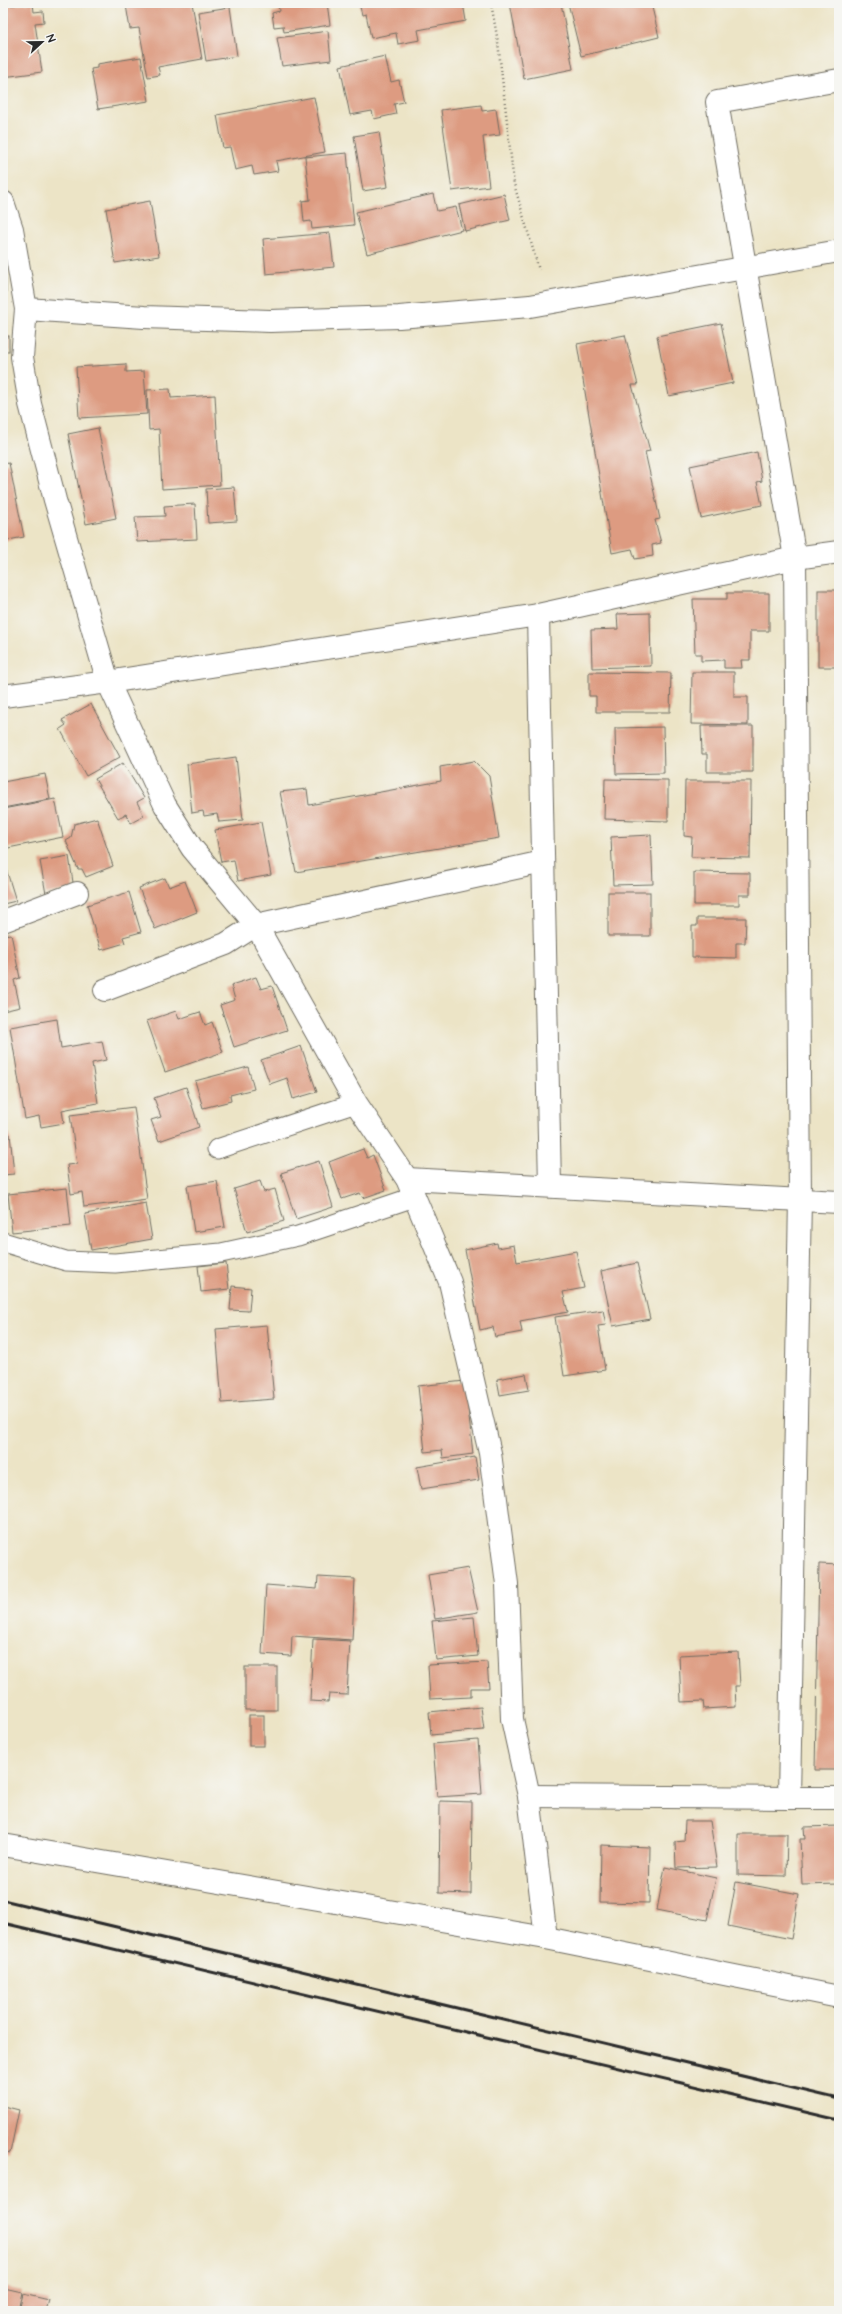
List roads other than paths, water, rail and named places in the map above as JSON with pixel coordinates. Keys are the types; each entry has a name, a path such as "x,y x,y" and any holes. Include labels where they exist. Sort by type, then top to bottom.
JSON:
{"street":[{"path":"789,1798 800,1199 795,558 747,268 717,102 839,80"},
{"path":"3,202 12,230 26,309 22,357 30,404 55,500 108,682 165,805 192,848 256,925 356,1103 411,1188 450,1282 490,1452 507,1584 512,1719 529,1796 546,1938"},
{"path":"26,309 144,317 270,321 399,317 530,306 839,251"},
{"path":"3,696 108,682 538,615 795,558 839,552"},
{"path":"538,615 550,1186"},
{"path":"105,990 226,944 256,925 543,862"},
{"path":"3,921 78,893"},
{"path":"411,1188 550,1186 839,1202"},
{"path":"529,1796 839,1798"},
{"path":"3,1845 546,1938 839,1997"}],"lane":[{"path":"217,1150 356,1103"},
{"path":"3,1242 66,1261 115,1263 222,1253 298,1236 411,1188"}],"railway":[{"path":"3,1900 839,2099"},
{"path":"3,1923 839,2120"}]}
